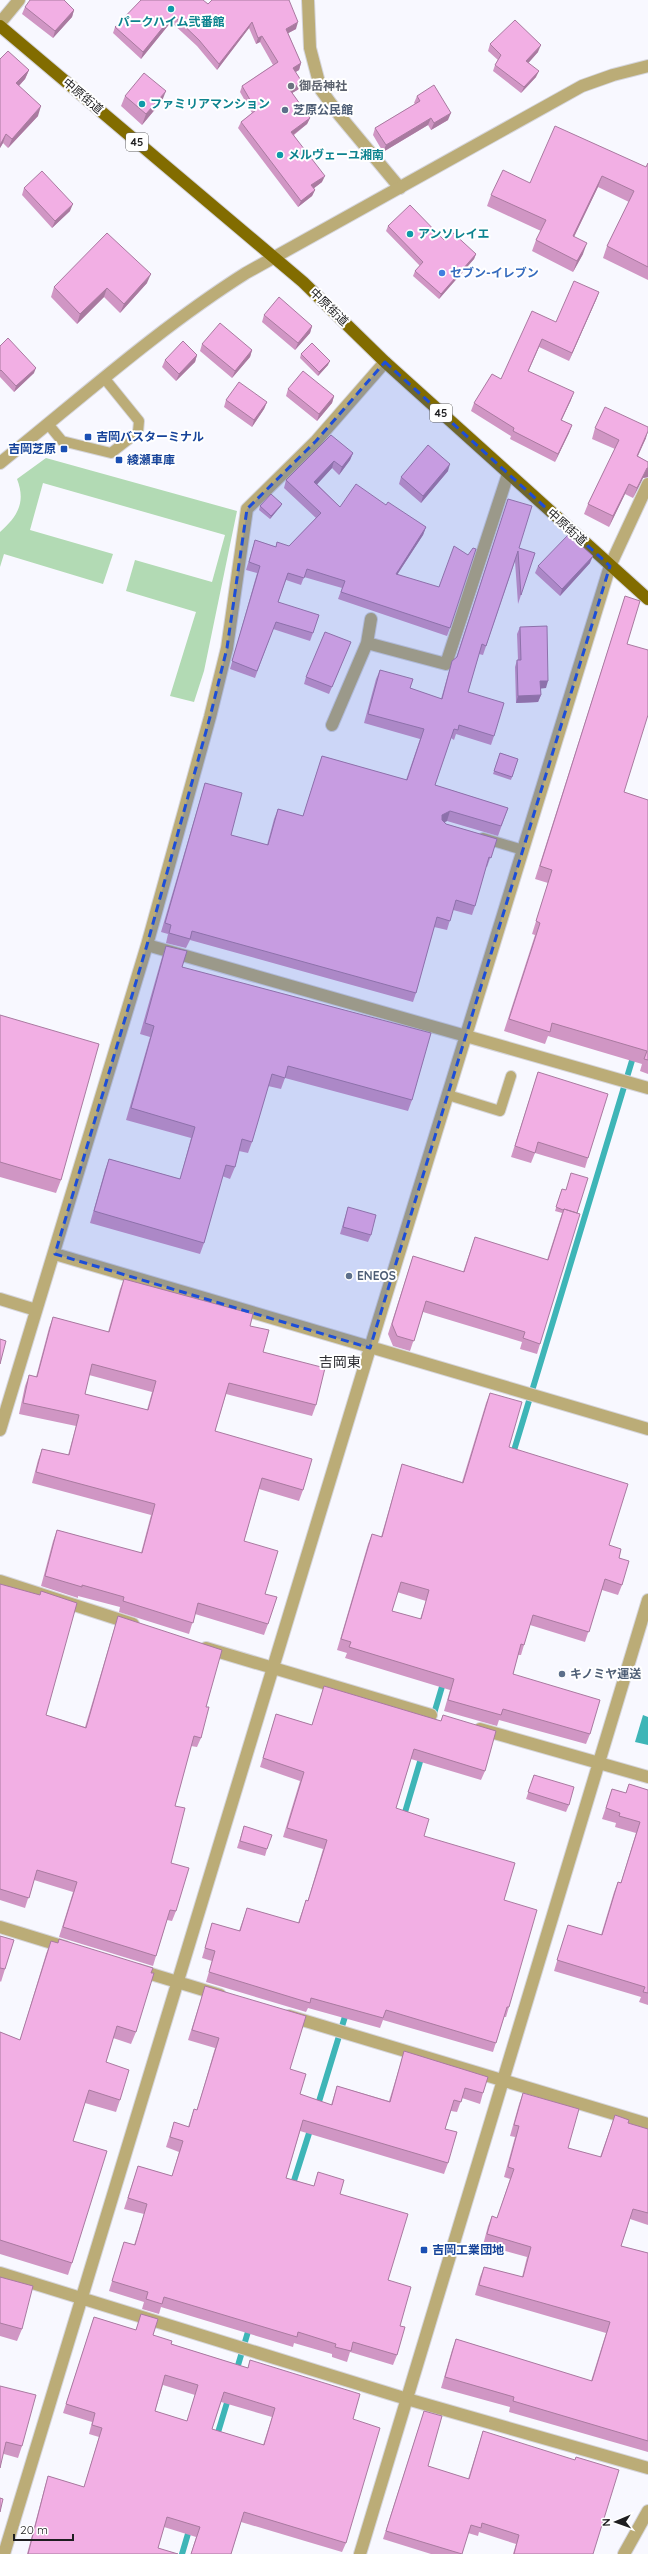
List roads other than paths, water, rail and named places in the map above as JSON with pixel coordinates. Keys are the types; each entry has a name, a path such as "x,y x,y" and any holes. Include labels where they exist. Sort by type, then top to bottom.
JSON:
{"main road":[{"name":"中原街道","path":"0,26 274,258 385,362 648,599"}],"street":[{"path":"0,23 19,0"},
{"path":"308,0 310,48 321,90 340,116 400,188"},
{"path":"0,463 105,378 221,289 582,86 613,75 648,66"},
{"path":"0,1430 36,1310 55,1254 147,945 208,725 227,648 247,509 316,441 385,362"},
{"path":"367,643 446,664 508,474"},
{"path":"4,2554 83,2298 272,1669 610,566 648,484"},
{"path":"332,725 367,643 371,619"},
{"path":"147,945 648,1088"},
{"path":"55,1254 648,1429"},
{"path":"0,1299 36,1310"},
{"path":"0,1581 144,1628"},
{"path":"360,2554 648,1600"},
{"path":"196,1645 272,1669 439,1717"},
{"path":"469,1726 648,1777"},
{"path":"0,1927 74,1950"},
{"path":"126,1966 229,1998"},
{"path":"274,2011 648,2124"},
{"path":"0,2273 407,2399 648,2468"},
{"path":"624,2554 648,2511"}],"lane":[{"path":"48,424 62,441 111,453 138,432 139,421 105,378"},
{"path":"473,836 523,850"},
{"path":"448,1095 500,1111 511,1076"}],"water":[{"path":"643,1715 648,1717 648,1745 635,1742"}],"waterway":[{"path":"512,1457 634,1054"},
{"path":"433,1717 444,1680"},
{"path":"403,1819 422,1755"},
{"path":"317,2108 347,2010"},
{"path":"292,2187 311,2127"},
{"path":"236,2372 250,2325"},
{"path":"216,2439 229,2396"},
{"path":"182,2554 190,2527"}],"place":[{"name":"パークハイム弐番館","path":"171,9"},
{"name":"御岳神社","path":"291,86"},
{"name":"ファミリアマンション","path":"142,104"},
{"name":"芝原公民館","path":"285,110"},
{"name":"メルヴェーユ湘南","path":"280,155"},
{"name":"アンソレイエ","path":"410,234"},
{"name":"セブン-イレブン","path":"442,273"},
{"name":"吉岡バスターミナル","path":"88,437"},
{"name":"吉岡芝原","path":"64,449"},
{"name":"綾瀬車庫","path":"119,460"},
{"name":"ENEOS","path":"349,1276"},
{"name":"キノミヤ運送","path":"562,1674"},
{"name":"吉岡工業団地","path":"424,2250"}],"district":[{"name":"吉岡東","path":"340,1362"}]}
